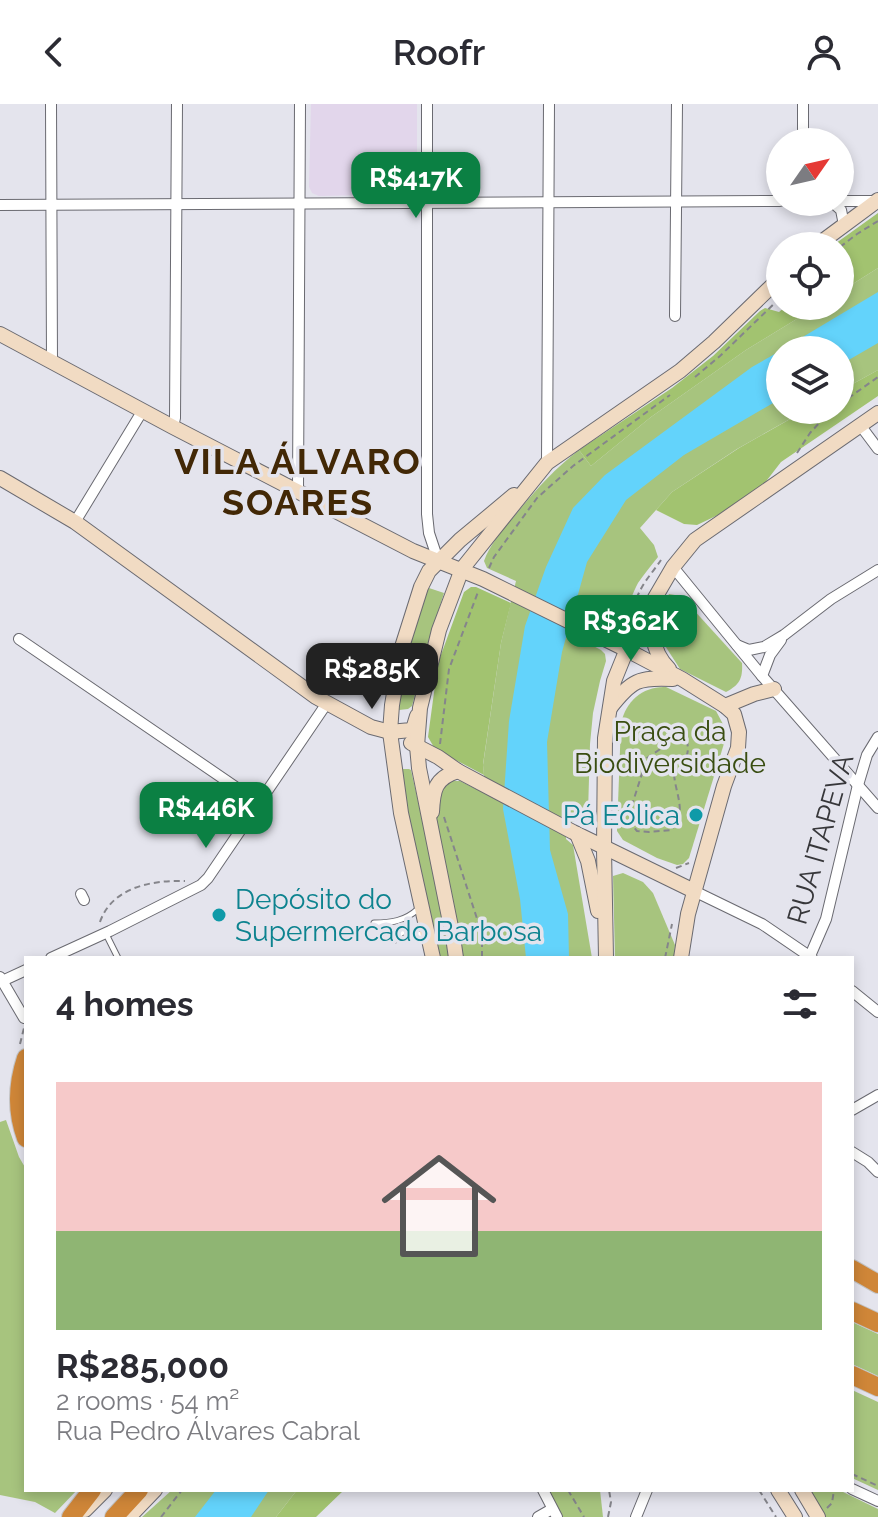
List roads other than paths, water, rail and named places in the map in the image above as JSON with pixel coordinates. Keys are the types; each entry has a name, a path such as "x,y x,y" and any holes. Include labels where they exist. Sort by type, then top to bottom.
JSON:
{"highway":[{"path":"24,1064 18,1091 20,1122 24,1133"},
{"path":"854,1270 878,1284"},
{"path":"854,1312 878,1323"},
{"path":"854,1376 878,1387"},
{"path":"71,1517 90,1492"},
{"path":"114,1517 137,1492"}],"main road":[{"path":"835,232 877,200"},
{"path":"390,732 411,730 414,726 439,630 462,569 533,479 547,463 680,371 766,292"},
{"path":"0,334 413,551 462,569 608,640 682,679 734,714 739,732 738,748 694,891 681,956"},
{"path":"606,951 605,738 614,681 625,649 673,567 695,540 878,413"},
{"path":"0,478 75,522 327,703 438,757 604,849 694,891"},
{"path":"433,956 401,813 390,732 402,647 429,571 533,479"},
{"path":"658,594 653,624 656,652 667,667 682,679"},
{"path":"608,710 633,683 642,679 682,679"},
{"path":"725,706 774,689"},
{"path":"420,708 419,768 456,956"},
{"path":"432,832 433,800 438,782 449,774 462,773"},
{"path":"575,833 588,861 606,951"},
{"path":"79,1517 103,1492"},
{"path":"129,1517 153,1492"},
{"path":"779,1492 795,1517"},
{"path":"805,1492 818,1517"}],"street":[{"path":"51,104 52,362"},
{"path":"173,427 177,104"},
{"path":"298,491 300,104"},
{"path":"427,104 427,514 429,533 438,560"},
{"path":"547,463 549,104"},
{"path":"675,316 677,104"},
{"path":"803,104 803,128"},
{"path":"854,201 877,200"},
{"path":"0,205 766,201"},
{"path":"842,216 844,225"},
{"path":"75,522 143,410"},
{"path":"860,425 878,449"},
{"path":"673,567 762,676 878,808"},
{"path":"736,644 749,650 764,647 878,570"},
{"path":"762,676 770,655 784,635"},
{"path":"19,639 259,803"},
{"path":"55,956 201,885 327,703"},
{"name":"RUA ITAPEVA","path":"811,956 826,919 867,755 878,737"},
{"path":"694,891 762,924 810,956"},
{"path":"683,941 687,956"},
{"path":"24,971 1,980 24,1018"},
{"path":"854,993 878,1012"},
{"path":"854,1109 878,1095"},
{"path":"854,1153 878,1172"},
{"path":"854,1490 878,1501"},
{"path":"538,1517 555,1513 544,1492"},
{"path":"636,1517 646,1492"}],"lane":[{"path":"374,923 404,919 422,906"},
{"path":"395,940 399,933 429,935"},
{"path":"100,935 116,956"}],"water":[{"path":"878,292 878,343 854,357 854,336 804,336 831,320 854,320 854,306"},
{"path":"766,359 766,407 684,455 626,500 587,562 562,652 547,742 550,850 568,914 569,956 526,956 520,899 503,809 509,721 525,626 546,567 573,508 605,475"},
{"path":"214,1492 268,1492 251,1517 195,1517"}],"place":[{"name":"Pá Eólica","path":"696,815"},
{"name":"Depósito do Supermercado Barbosa","path":"219,915"}],"district":[{"name":"VILA ÁLVARO SOARES","path":"298,482"}],"park label":[{"name":"Praça da Biodiversidade","path":"670,747"}]}
